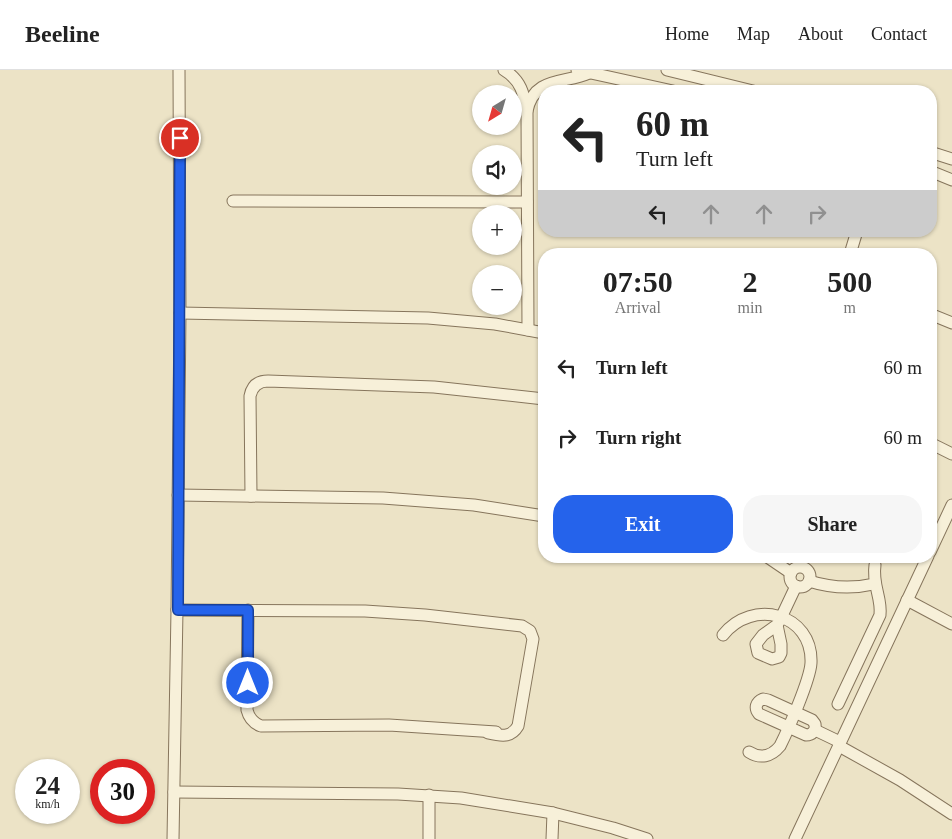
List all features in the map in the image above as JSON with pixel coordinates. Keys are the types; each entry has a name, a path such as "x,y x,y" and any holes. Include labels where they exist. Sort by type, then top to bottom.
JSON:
{"street":[{"path":"173,839 178,610 179,70"},
{"path":"504,70 515,78 521,86 525,96 527,112 528,330"},
{"path":"577,70 647,85"},
{"path":"667,70 728,85"},
{"path":"546,85 555,81 578,78 590,72"},
{"path":"527,112 531,98 538,90"},
{"path":"937,155 952,160"},
{"path":"937,174 952,180"},
{"path":"233,201 527,202"},
{"path":"180,313 404,317 495,324 538,332"},
{"path":"937,317 952,323"},
{"path":"251,496 251,405 254,396 260,388 279,382 360,383 434,387 538,398"},
{"path":"937,446 952,454"},
{"path":"178,495 392,499 474,505 538,515"},
{"path":"937,537 952,505"},
{"path":"530,513 538,512"},
{"path":"776,563 792,574"},
{"path":"795,839 925,563"},
{"path":"838,704 878,620 880,606 874,584 875,565"},
{"path":"798,568 804,568 809,572 809,581 804,586 796,586 791,579 792,574 798,568"},
{"path":"809,581 846,588 874,584"},
{"path":"779,621 796,586"},
{"path":"907,600 952,624"},
{"path":"178,610 248,610 398,613 507,624 525,634 529,644 530,655 521,711 516,721 509,728 504,731 488,732 398,725 261,726 253,722 248,714 248,610"},
{"path":"723,635 733,624 752,614 767,614 779,621 793,624 803,635 810,656 808,677 780,746 774,752 761,756 749,752"},
{"path":"766,699 794,712 812,720 816,724 815,730 811,734 806,735 759,714 756,710 757,703 766,699"},
{"path":"815,730 900,780 952,814"},
{"path":"174,792 429,795 493,802 553,813 647,839"},
{"path":"429,795 430,839"},
{"path":"552,839 553,813"}],"route":[{"path":"180,138 178,610 248,610 248,683"}]}
